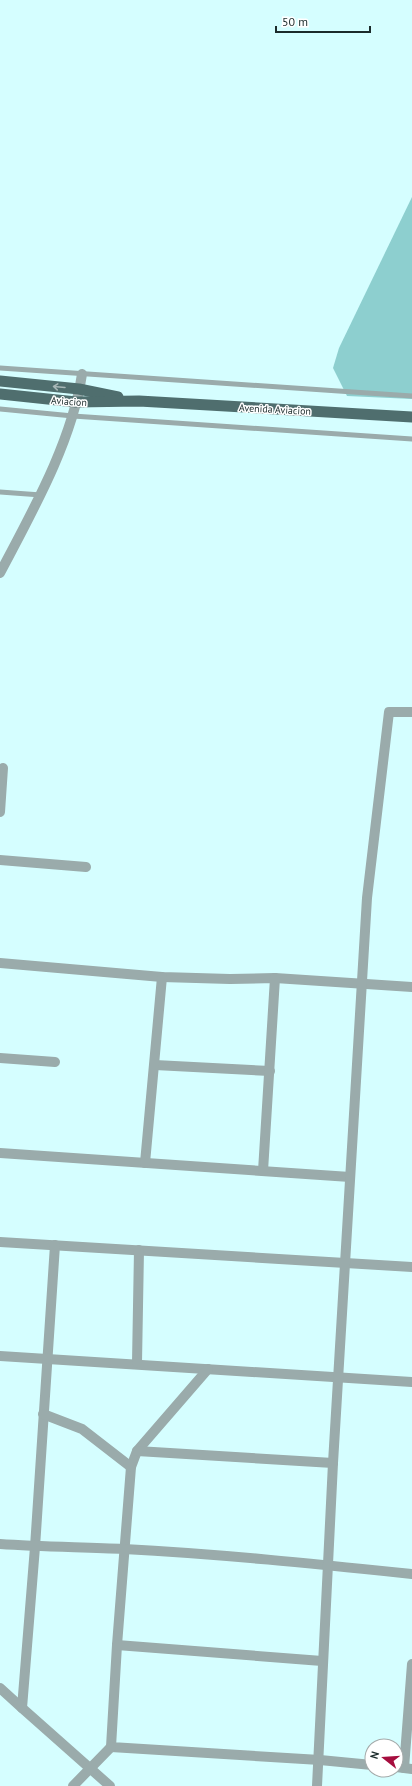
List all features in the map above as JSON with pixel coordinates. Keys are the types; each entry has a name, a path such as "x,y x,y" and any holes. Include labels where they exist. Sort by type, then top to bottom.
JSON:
{"main road":[{"path":"0,381 80,389 139,401"},
{"name":"Aviacion","path":"0,394 76,402 139,401"},
{"name":"Avenida Aviacion","path":"139,401 412,417"}],"street":[{"path":"0,573 41,495 73,416 82,374"},
{"path":"318,1786 322,1660 367,898 389,712 412,712"},
{"path":"0,812 3,768"},
{"path":"0,860 86,867"},
{"path":"0,963 162,977 276,978 412,987"},
{"path":"145,1163 162,977"},
{"path":"263,1170 276,978"},
{"path":"0,1058 55,1062"},
{"path":"155,1065 270,1071"},
{"path":"0,1153 350,1177"},
{"path":"0,1242 412,1267"},
{"path":"22,1708 35,1547 55,1245"},
{"path":"137,1363 139,1250"},
{"path":"0,1356 137,1363 412,1382"},
{"path":"74,1786 90,1767 111,1747 117,1645 131,1467 137,1451 208,1369"},
{"path":"43,1414 82,1429 131,1467"},
{"path":"137,1451 333,1463"},
{"path":"0,1544 35,1547 124,1549 328,1565 412,1574"},
{"path":"117,1645 322,1660"},
{"path":"404,1768 412,1664"},
{"path":"0,1688 110,1786"},
{"path":"111,1747 320,1760 364,1764"}],"lane":[{"path":"0,368 412,396"},
{"path":"0,408 73,416 412,439"},
{"path":"0,492 41,495"}],"shaded area":[{"path":"412,197 412,399 347,396 333,368 339,348"}]}
